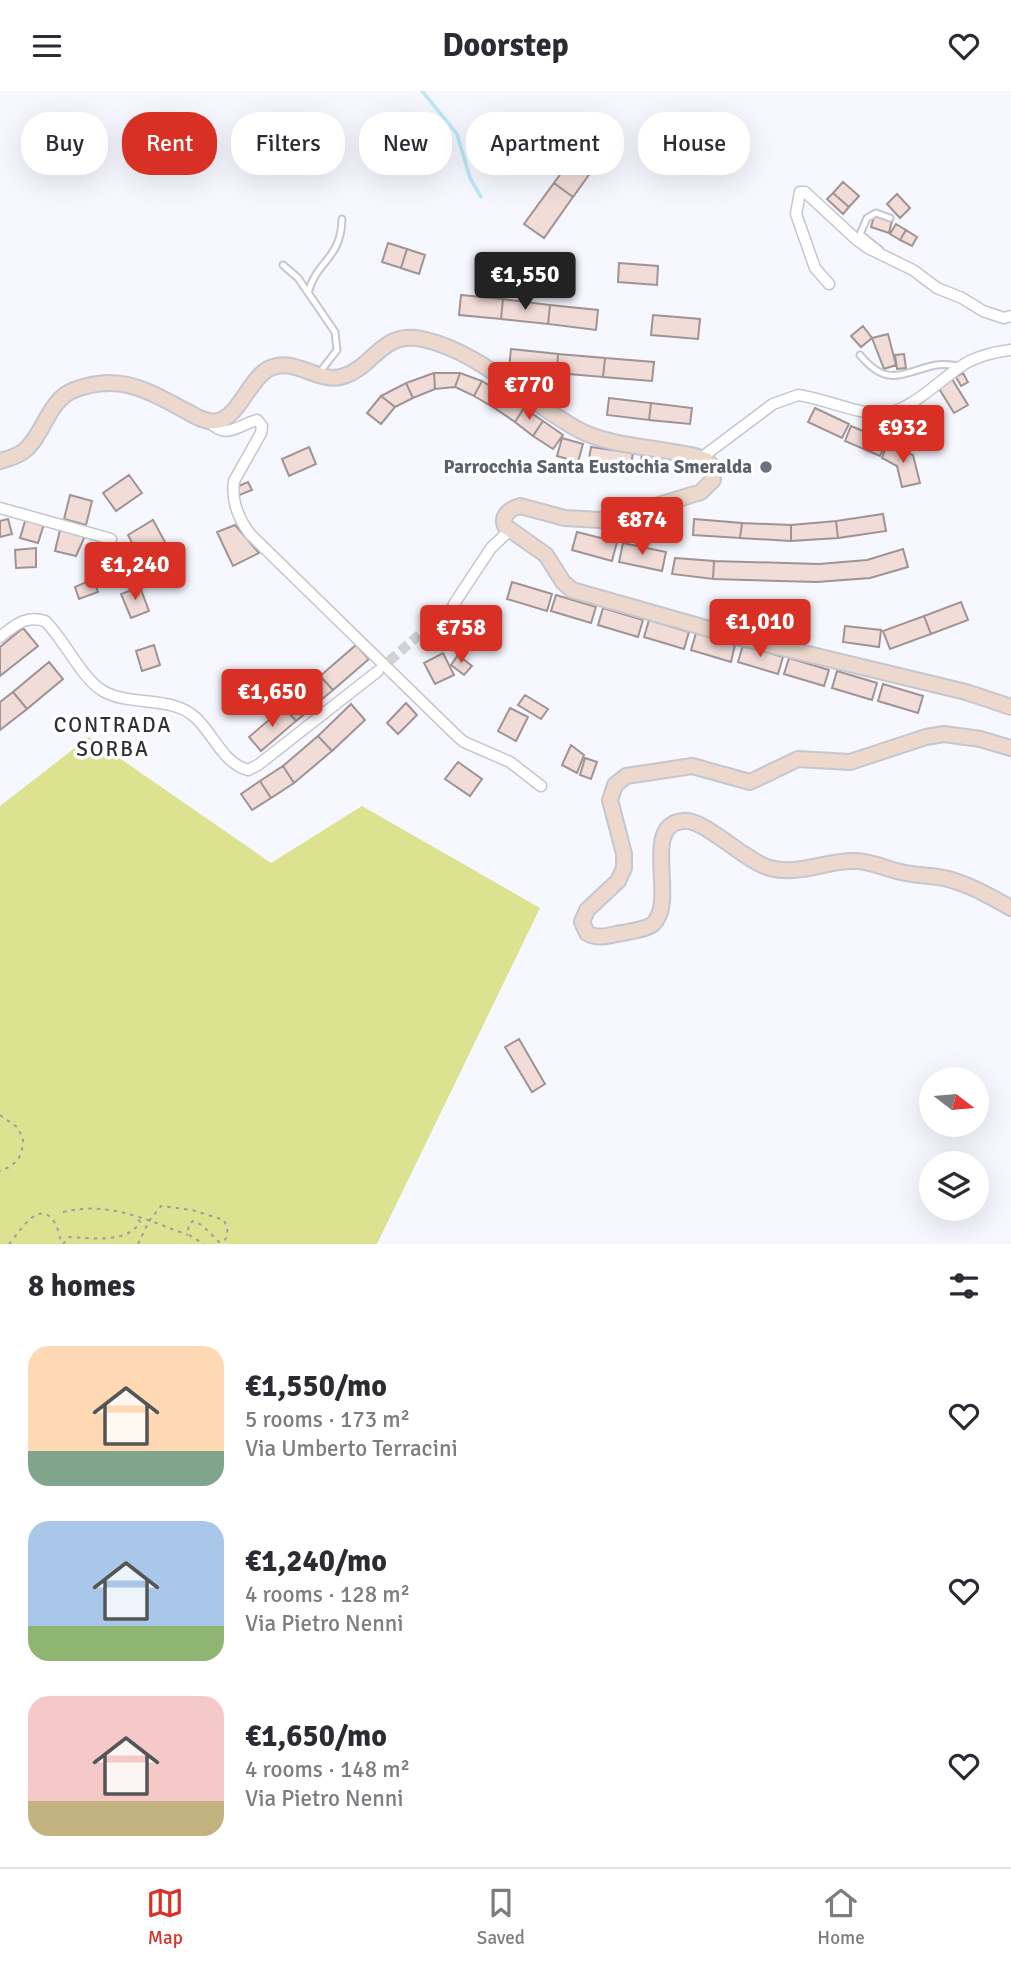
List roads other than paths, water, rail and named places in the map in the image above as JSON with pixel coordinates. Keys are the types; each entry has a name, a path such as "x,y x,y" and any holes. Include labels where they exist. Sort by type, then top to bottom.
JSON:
{"street":[{"path":"829,285 815,268 796,214 800,192 805,192 858,241 886,258 913,270 937,288 962,298 983,311 1004,318 1011,317"},
{"path":"0,461 26,449 64,396 73,390 97,384 137,386 209,421 219,421 230,415 255,380 272,367 288,365 331,378 343,377 391,341 407,337 421,339 448,348 482,366 587,434 701,458 710,463 714,473 711,483 701,492 622,516 591,521 517,507 504,517 504,523 510,530 547,555 563,582 578,593 741,638 979,696 1011,707"},
{"path":"701,458 773,404 788,397 798,395 871,412 890,413 912,401 961,366 978,358 1011,349"},
{"path":"209,421 215,429 224,431 237,429 257,420 262,426 261,433 234,481 233,489 240,521 250,534 458,737 510,762 541,786"},
{"path":"0,508 111,539"},
{"path":"454,604 491,548 510,530"},
{"path":"0,637 17,623 27,619 45,621 97,688 113,697 132,702 168,705 195,716 234,765 248,770 378,671"},
{"path":"1011,748 980,739 944,734 926,737 850,762 797,759 750,782 692,766 626,776 615,785 610,800 624,854 624,868 618,881 587,910 582,922 587,933 597,937 645,928 654,922 662,904 663,835 670,826 684,820 702,826 750,859 772,869 794,871 848,861 863,862 906,873 956,881 1011,908"}],"lane":[{"path":"886,258 860,234 867,218 876,213 890,218"},
{"path":"308,293 314,275 339,244 342,219"},
{"path":"283,265 298,278 335,332 337,350 318,375"},
{"path":"860,355 872,368 892,375 904,376 937,364 961,366"}],"waterway":[{"path":"422,91 457,134 470,178 481,197"}],"tunnel":[{"path":"378,671 454,604"}],"place":[{"name":"Parrocchia Santa Eustochia Smeralda","path":"766,467"}],"district":[{"name":"CONTRADA SORBA","path":"113,737"}]}
